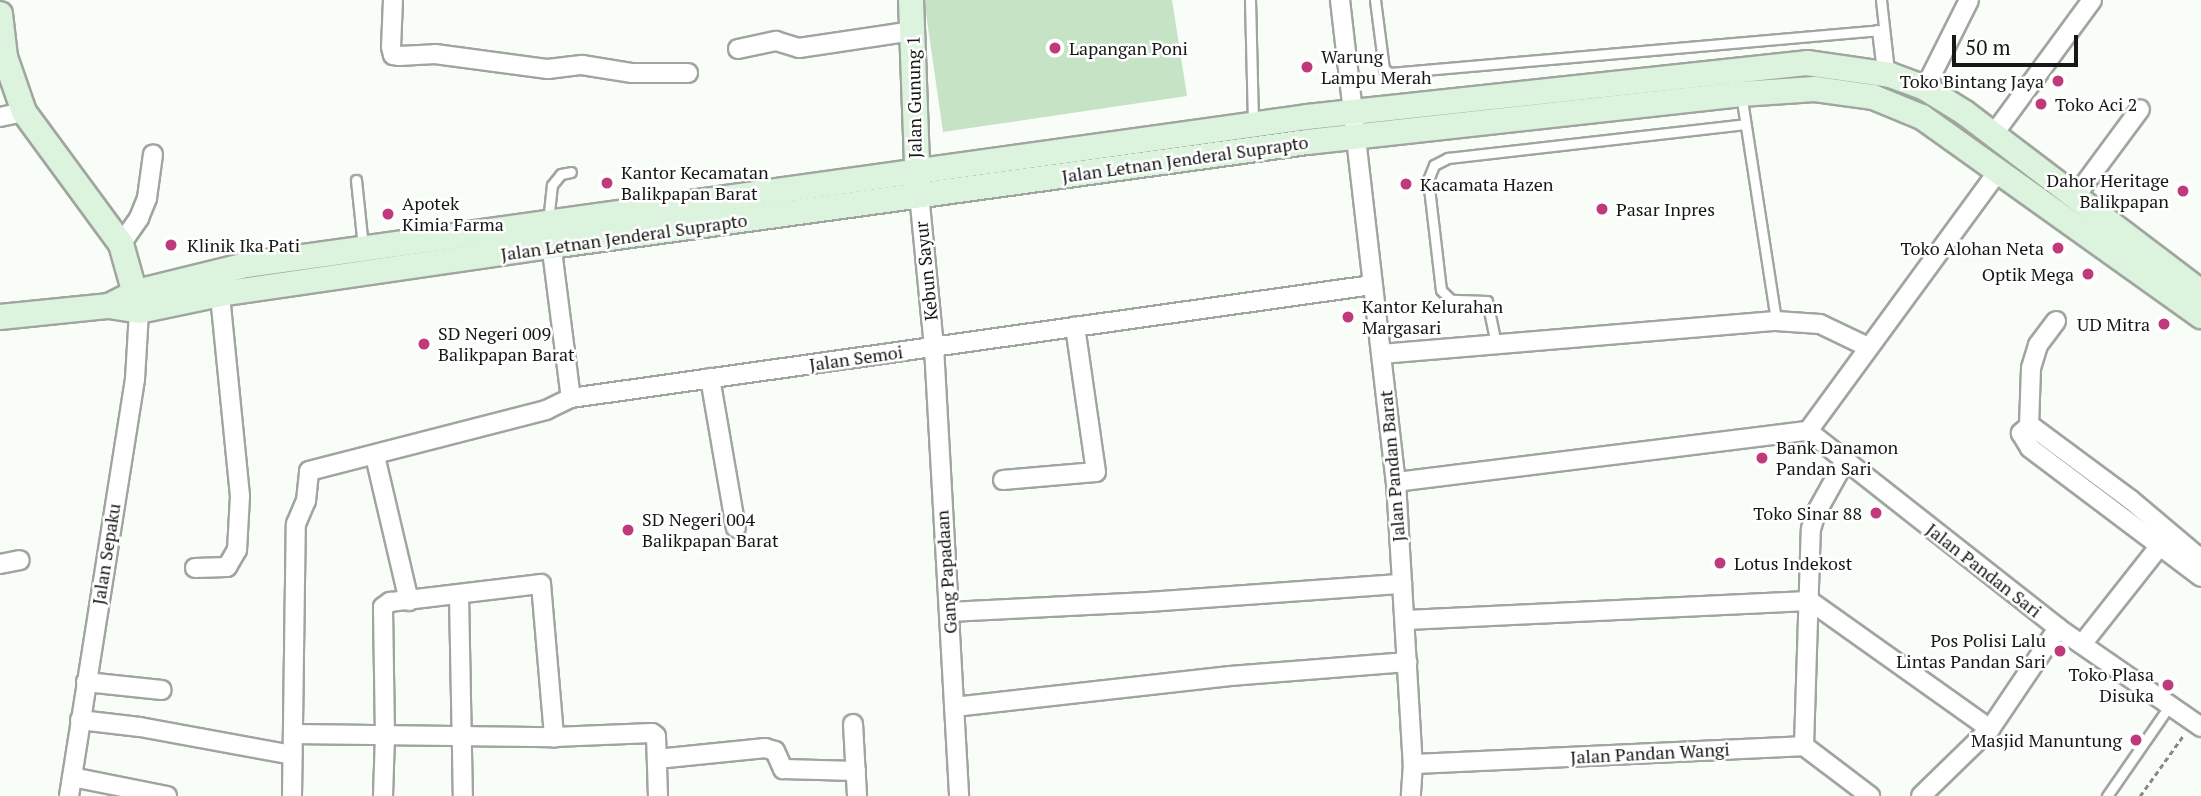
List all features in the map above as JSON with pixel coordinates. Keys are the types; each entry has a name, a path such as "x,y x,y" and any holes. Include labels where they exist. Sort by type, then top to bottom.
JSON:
{"main road":[{"path":"0,9 2,0"},
{"name":"Jalan Gunung 1","path":"911,0 917,183"},
{"path":"0,15 12,115 121,244 138,301"},
{"path":"1354,125 1406,108 1807,63 1886,74 1925,88 1965,113 2201,292"},
{"name":"Jalan Letnan Jenderal Suprapto","path":"0,317 220,294 550,235 1354,125 1815,89 1873,97 1922,117 2201,316"},
{"name":"Jalan Letnan Jenderal Suprapto","path":"917,183 1307,117 1354,125"},
{"name":"Jalan Letnan Jenderal Suprapto","path":"138,301 246,265 363,248 550,235"}],"street":[{"path":"393,0 393,55 435,54 548,69 582,65 632,73 688,72"},
{"name":"Jalan Pandan Barat","path":"1340,0 1396,482 1413,764 1411,796"},
{"path":"1925,88 1969,0"},
{"path":"1993,135 2092,0"},
{"path":"738,49 776,41 799,48 913,31"},
{"path":"2075,197 2140,109"},
{"path":"121,244 139,218 146,198 153,154"},
{"path":"1396,482 1808,430 1999,170"},
{"name":"Kebun Sayur","path":"917,183 934,347"},
{"path":"550,235 571,398"},
{"name":"Jalan Semoi","path":"293,734 296,524 302,515 309,471 546,410 571,398 1372,285"},
{"path":"195,568 227,567 237,550 240,496 220,294"},
{"name":"Jalan Sepaku","path":"69,796 135,379 138,301"},
{"path":"1381,354 1776,321 1820,324 1868,347"},
{"path":"2056,321 2038,345 2031,368 2029,426 2131,500 2201,577"},
{"path":"1003,480 1096,472 1075,327"},
{"name":"Gang Papadaan","path":"934,347 959,796"},
{"path":"710,378 736,528"},
{"name":"Jalan Pandan Sari","path":"1808,430 2057,628 2083,643 2197,724"},
{"path":"374,456 409,601"},
{"path":"1845,461 1813,521 1804,746 1870,796"},
{"path":"2165,539 2201,559"},
{"path":"2083,643 2165,539"},
{"path":"0,564 20,560"},
{"path":"383,796 383,607 390,603 541,584 554,737"},
{"path":"948,612 1149,602 1402,584"},
{"path":"458,595 463,796"},
{"path":"1405,620 1810,601 1990,729"},
{"path":"1921,796 1990,729 2057,628"},
{"path":"954,707 1230,676 1407,662"},
{"path":"86,682 162,690"},
{"path":"80,720 148,728 292,755"},
{"path":"853,724 857,796"},
{"path":"292,796 293,734 554,737 652,733 656,736 658,796"},
{"name":"Jalan Pandan Wangi","path":"1413,764 1804,746"},
{"path":"657,759 765,748 775,751 783,769 856,771"},
{"path":"72,776 167,796"}],"lane":[{"path":"1250,0 1253,125"},
{"path":"1375,0 1384,69 1390,73 1881,31"},
{"path":"1881,0 1886,74"},
{"path":"1741,94 1776,321"},
{"path":"1496,344 1487,301 1451,300 1441,290 1429,180 1434,166 1448,158 1745,124"},
{"path":"550,235 552,185 561,174 570,172"},
{"path":"356,180 363,248"},
{"path":"2107,796 2170,705"}],"path":[{"path":"2140,796 2197,724"}],"green space":[{"name":"Lapangan Poni","path":"924,0 1172,0 1187,96 943,132"}],"place":[{"name":"Lapangan Poni","path":"1055,48"},
{"name":"Warung Lampu Merah","path":"1307,67"},
{"name":"Toko Bintang Jaya","path":"2058,81"},
{"name":"Toko Aci 2","path":"2041,104"},
{"name":"Kantor Kecamatan Balikpapan Barat","path":"607,183"},
{"name":"Kacamata Hazen","path":"1406,184"},
{"name":"Dahor Heritage Balikpapan","path":"2183,191"},
{"name":"Pasar Inpres","path":"1602,209"},
{"name":"Apotek Kimia Farma","path":"388,214"},
{"name":"Klinik Ika Pati","path":"171,245"},
{"name":"Toko Alohan Neta","path":"2058,248"},
{"name":"Optik Mega","path":"2088,274"},
{"name":"Kantor Kelurahan Margasari","path":"1348,317"},
{"name":"UD Mitra","path":"2164,324"},
{"name":"SD Negeri 009 Balikpapan Barat","path":"424,344"},
{"name":"Bank Danamon Pandan Sari","path":"1762,458"},
{"name":"Toko Sinar 88","path":"1876,513"},
{"name":"SD Negeri 004 Balikpapan Barat","path":"628,530"},
{"name":"Lotus Indekost","path":"1720,563"},
{"name":"Pos Polisi Lalu Lintas Pandan Sari","path":"2060,651"},
{"name":"Toko Plasa Disuka","path":"2168,685"},
{"name":"Masjid Manuntung","path":"2136,740"}]}
